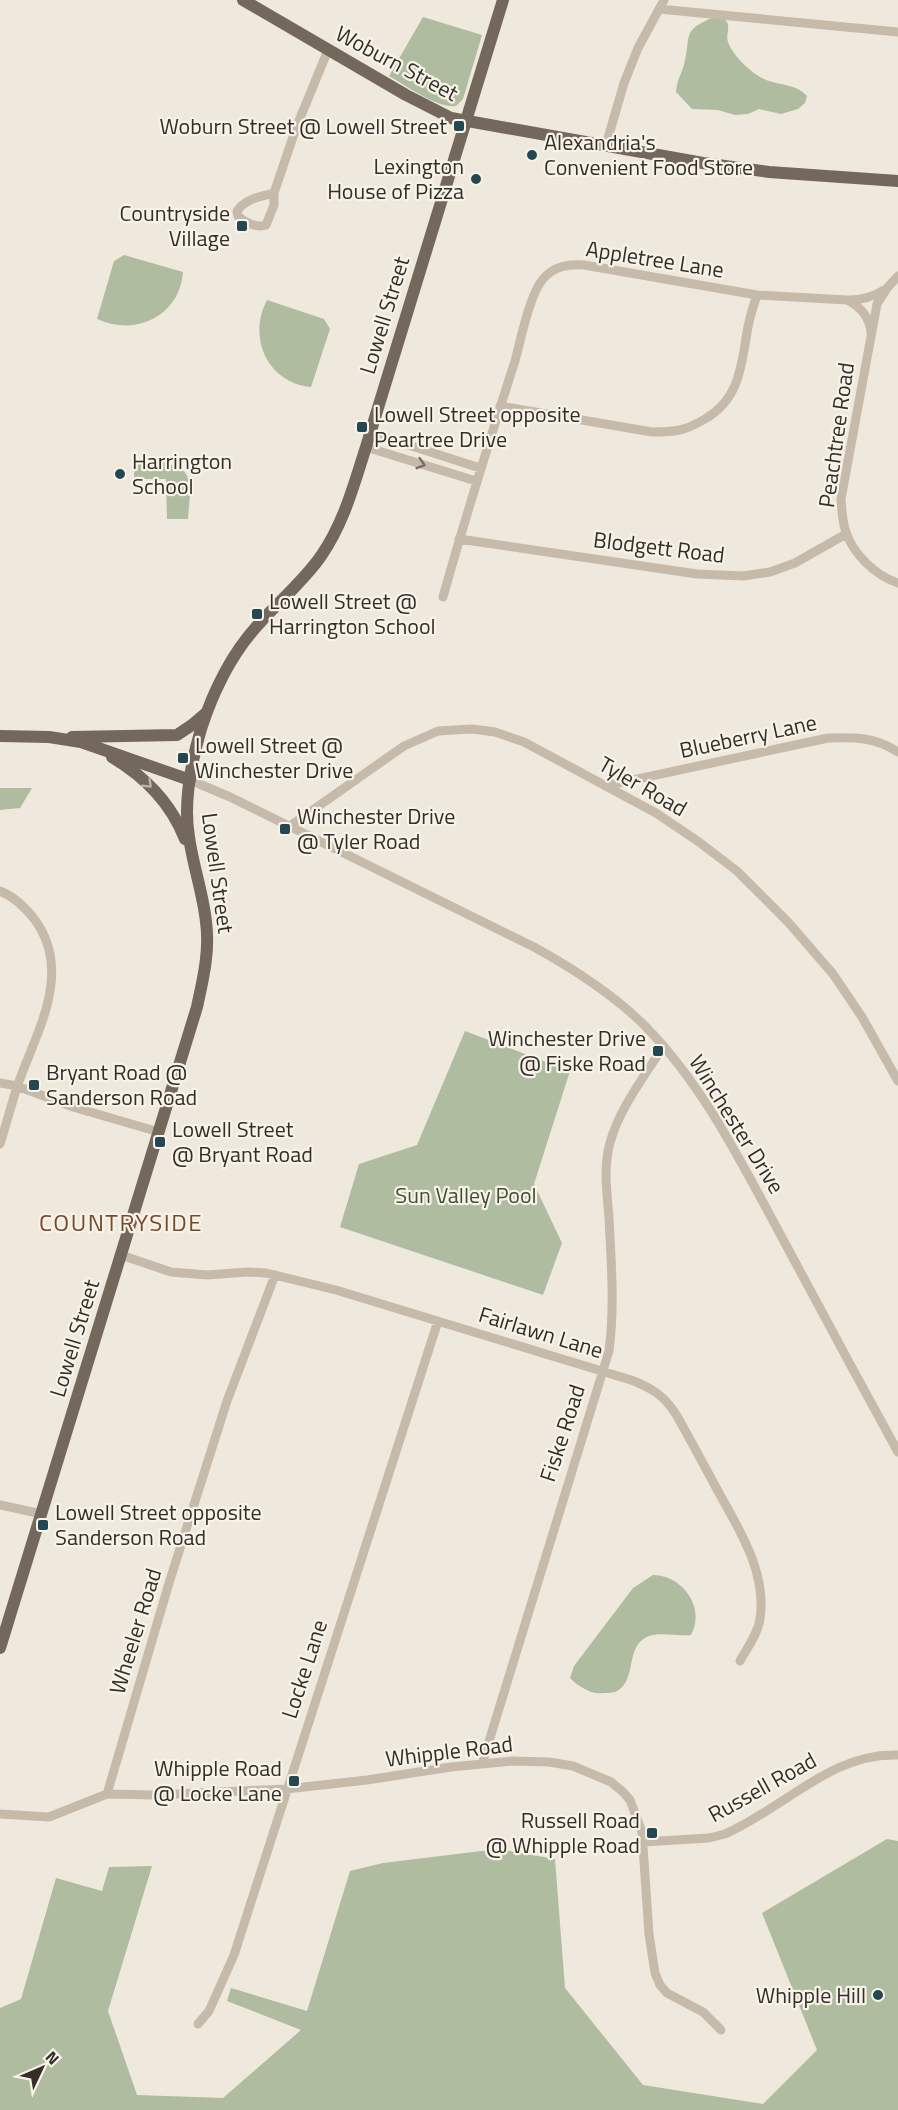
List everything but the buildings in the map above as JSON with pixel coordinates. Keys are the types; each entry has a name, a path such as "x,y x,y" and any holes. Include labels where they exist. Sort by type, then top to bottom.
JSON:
{"main road":[{"name":"Woburn Street","path":"243,0 436,112 466,121 769,172 898,181"},
{"name":"Lowell Street","path":"0,1648 197,1007 206,954 206,922 188,831 187,801 197,745 207,711 226,670 251,633 306,575 327,547 345,512 503,0"},
{"path":"0,736 59,738 101,735 177,735 207,711"},
{"path":"59,738 81,742 190,780"},
{"path":"81,742 126,766 160,797 182,831 198,880"}],"street":[{"path":"606,145 624,83 638,48 662,4 898,32"},
{"path":"274,193 296,128 328,50"},
{"name":"Appletree Lane","path":"443,597 476,481 535,294 541,281 549,272 561,266 584,265 757,295 847,300 869,298 887,288"},
{"name":"Peachtree Road","path":"898,276 877,304 841,499 842,519 846,534 855,550 888,580 898,583"},
{"path":"500,406 652,432 676,432 689,429 714,414 729,399 735,388 741,369 749,320 757,295"},
{"path":"847,300 864,313 870,324 871,333"},
{"path":"371,433 480,468"},
{"path":"366,447 476,481"},
{"name":"Blodgett Road","path":"459,539 697,574 743,576 770,572 795,563 846,534"},
{"name":"Tyler Road","path":"290,826 404,746 438,731 472,729 495,732 524,742 656,813 737,871 763,895 833,974 862,1017 898,1081"},
{"name":"Blueberry Lane","path":"605,786 828,738 854,737 883,742 898,752"},
{"name":"Winchester Drive","path":"190,780 230,797 484,921 578,971 645,1026 699,1093 736,1152 898,1452"},
{"path":"0,891 13,898 30,914 43,934 51,958 52,972 49,998 42,1023 17,1086 0,1144"},
{"name":"Fiske Road","path":"482,1764 609,1351 613,1322 613,1292 607,1184 609,1146 623,1112 663,1047"},
{"path":"0,1083 17,1086 74,1107 159,1132"},
{"name":"Fairlawn Lane","path":"121,1255 171,1272 207,1275 248,1272 275,1275 359,1296 651,1388 669,1404 751,1555 758,1584 760,1616 757,1630 740,1661"},
{"name":"Wheeler Road","path":"107,1794 169,1583 227,1401 275,1275"},
{"name":"Locke Lane","path":"198,2024 209,2011 234,1955 438,1321"},
{"path":"0,1505 42,1514"},
{"name":"Russell Road","path":"643,1842 709,1838 725,1834 846,1764 869,1758 898,1755"},
{"name":"Whipple Road","path":"0,1814 49,1818 107,1794 155,1795 286,1789 513,1761 549,1762 573,1766 604,1778 620,1789 630,1800 639,1821 643,1842 654,1973 667,1993 703,2012 721,2030"}],"green space":[{"path":"423,17 482,35 463,99 456,106 431,100 389,76"},
{"path":"714,17 724,18 728,24 728,42 743,64 764,79 802,92 807,96 805,103 798,109 781,114 759,109 748,114 735,115 718,110 692,109 676,92 677,84 684,65 689,35 696,26"},
{"path":"124,255 183,272 174,300 153,319 140,324 111,324 97,319 114,261"},
{"path":"267,300 324,319 330,329 311,387 296,384 283,377 265,356 259,329 261,314"},
{"path":"134,460 166,461 166,464 183,470 187,476 190,492 188,519 167,519 166,479 134,479"},
{"path":"0,788 32,788 20,808 0,810"},
{"name":"Sun Valley Pool","path":"465,1031 570,1071 534,1184 562,1243 543,1295 340,1227 359,1164 417,1145"},
{"path":"653,1575 673,1580 688,1594 695,1614 695,1624 691,1635 658,1634 646,1637 637,1646 623,1687 616,1692 594,1693 581,1687 570,1678 574,1666 633,1588"},
{"name":"Whipple Hill","path":"887,1839 898,1841 898,2110 0,2110 0,2008 21,1999 56,1878 102,1891 109,1867 152,1866 108,2011 137,2095 223,2098 301,2030 227,2001 231,1988 307,2011 350,1871 383,1863 498,1849 555,1859 565,1988 643,2085 763,2104 817,2050 762,1913"}],"place":[{"name":"Woburn Street @ Lowell Street","path":"459,126"},
{"name":"Alexandria's Convenient Food Store","path":"532,155"},
{"name":"Lexington House of Pizza","path":"476,179"},
{"name":"Countryside Village","path":"242,226"},
{"name":"Lowell Street opposite Peartree Drive","path":"362,427"},
{"name":"Harrington School","path":"120,474"},
{"name":"Lowell Street @ Harrington School","path":"257,614"},
{"name":"Lowell Street @ Winchester Drive","path":"183,758"},
{"name":"Winchester Drive @ Tyler Road","path":"285,829"},
{"name":"Winchester Drive @ Fiske Road","path":"658,1051"},
{"name":"Bryant Road @ Sanderson Road","path":"34,1085"},
{"name":"Lowell Street @ Bryant Road","path":"160,1142"},
{"name":"Lowell Street opposite Sanderson Road","path":"43,1525"},
{"name":"Whipple Road @ Locke Lane","path":"294,1781"},
{"name":"Russell Road @ Whipple Road","path":"652,1833"},
{"name":"Whipple Hill","path":"878,1995"}],"district":[{"name":"COUNTRYSIDE","path":"121,1222"}]}
